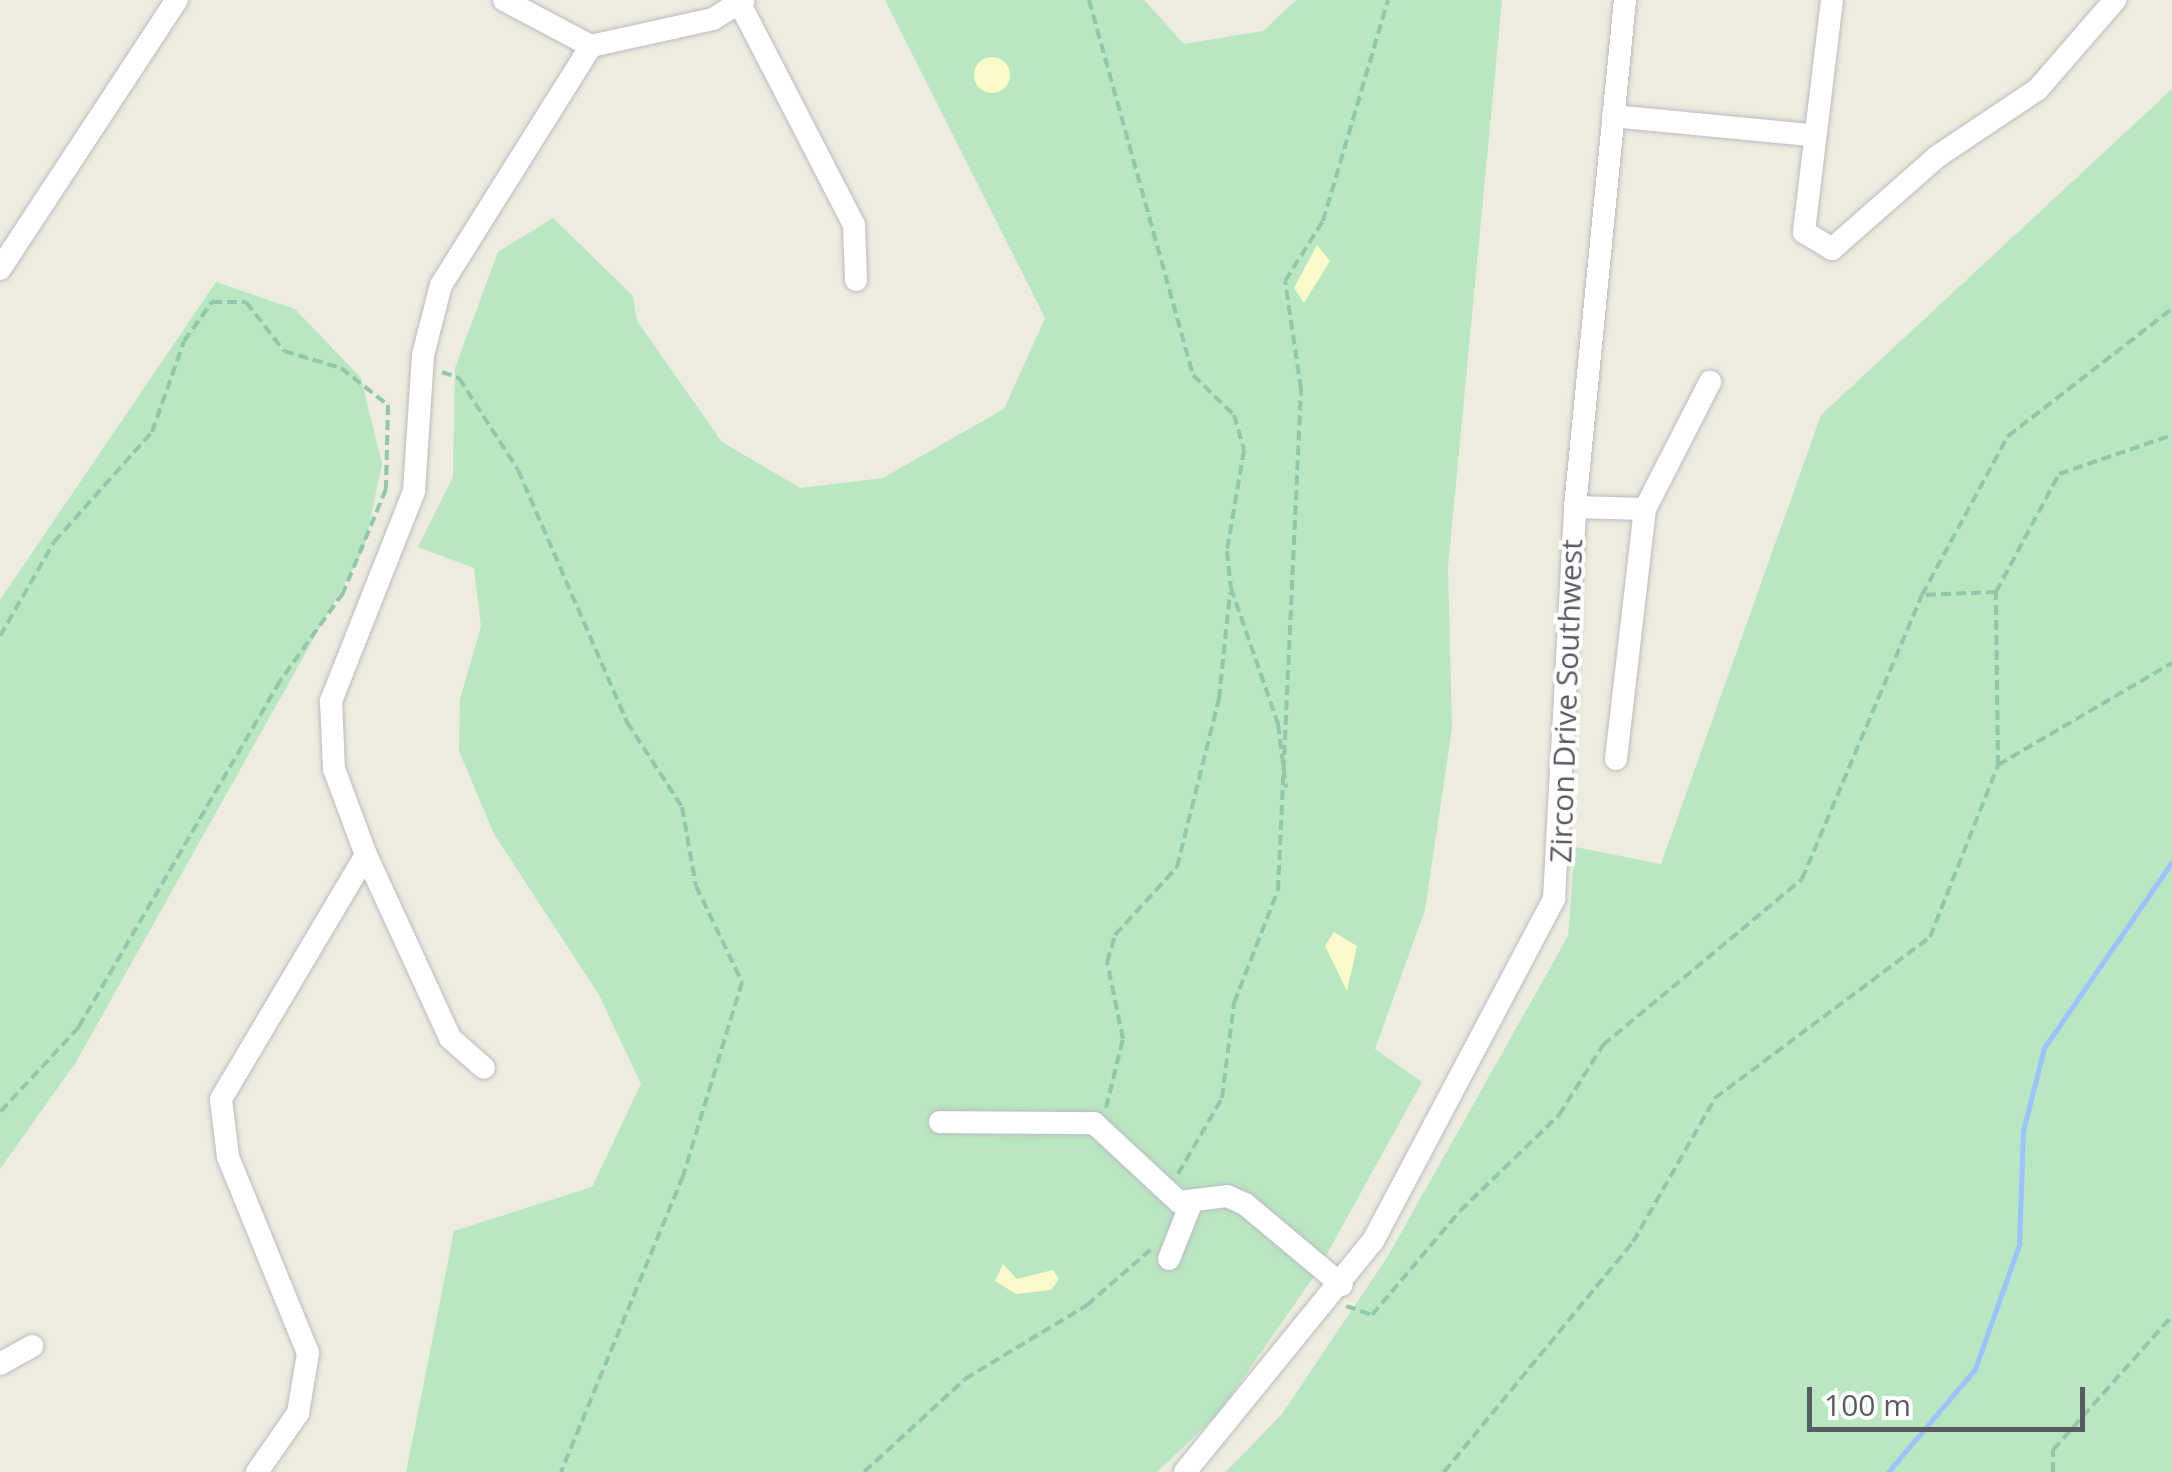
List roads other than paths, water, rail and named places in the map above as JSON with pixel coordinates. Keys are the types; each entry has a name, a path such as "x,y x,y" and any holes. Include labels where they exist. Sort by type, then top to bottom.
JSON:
{"street":[{"path":"0,269 178,0"},
{"path":"504,0 591,46 630,42 742,2 854,224 856,280"},
{"name":"Zircon Drive Southwest","path":"1185,1472 1337,1293 1413,1176 1554,899 1575,506 1625,0"},
{"path":"1832,0 1809,135 1804,232 1832,249 1938,156 2038,89 2116,0"},
{"path":"484,1068 450,1038 366,855 334,769 331,701 414,490 427,327 459,250 591,46"},
{"path":"1613,116 1809,135"},
{"path":"1616,758 1645,509 1710,382"},
{"path":"1575,506 1645,509"},
{"path":"257,1472 298,1413 308,1353 228,1157 221,1099 366,855"},
{"path":"940,1122 1079,1118 1099,1127 1164,1191 1192,1201 1245,1204 1337,1293"},
{"path":"1172,1253 1192,1201"},
{"path":"0,1364 32,1346"}],"waterway":[{"path":"1888,1472 1975,1369 2019,1245 2023,1131 2044,1048 2172,862"}]}
